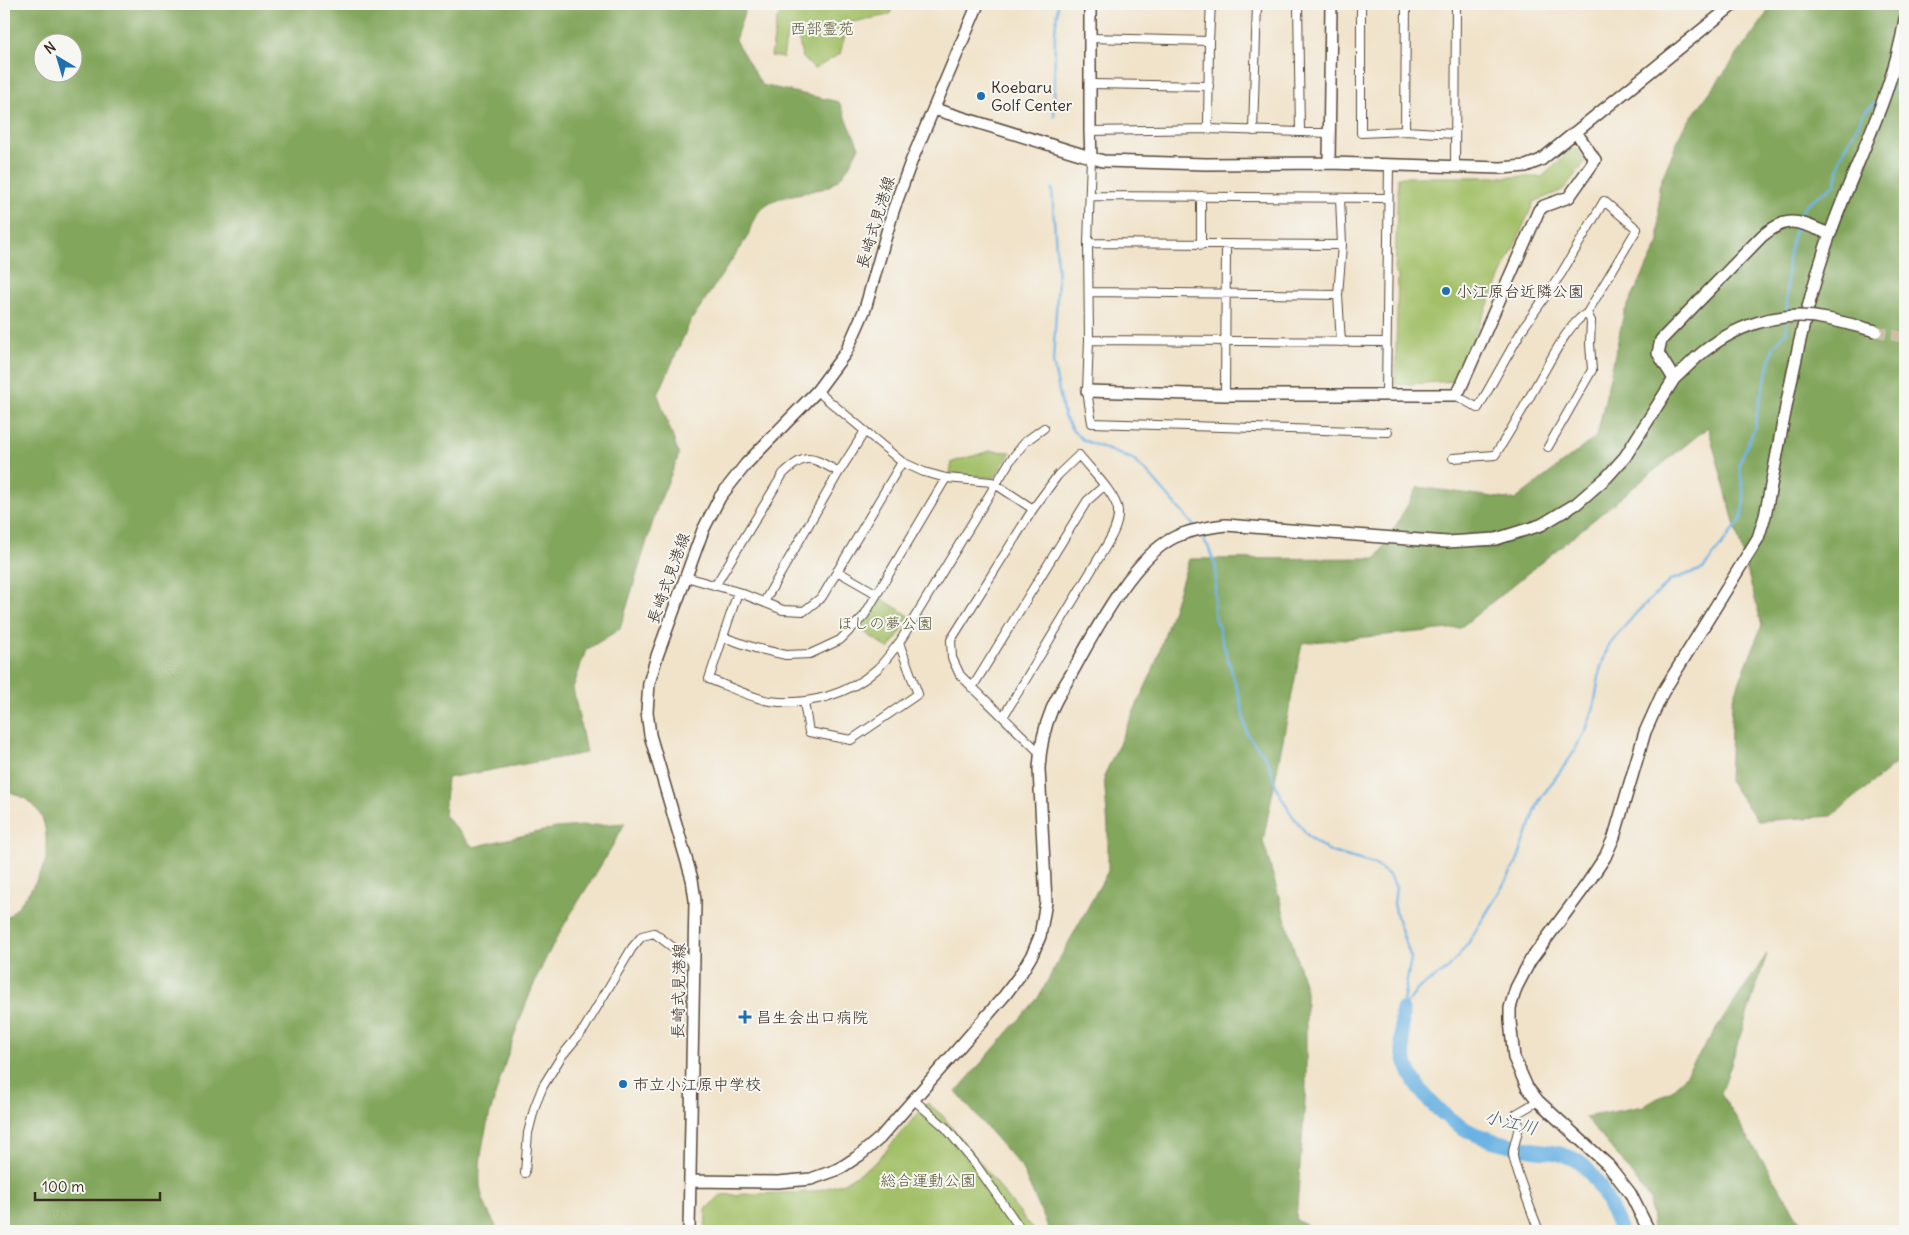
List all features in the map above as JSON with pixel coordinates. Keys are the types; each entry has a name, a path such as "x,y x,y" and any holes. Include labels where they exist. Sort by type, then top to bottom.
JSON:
{"street":[{"name":"長崎式見港線","path":"689,1231 695,900 692,879 650,735 647,712 649,684 656,656 703,530 720,497 746,464 817,391 846,352 865,309 893,211 911,162 978,4"},
{"path":"1090,4 1091,158 1088,243 1089,340 1087,391 1092,423 1388,432"},
{"path":"1208,129 1211,4"},
{"path":"1253,131 1257,4"},
{"path":"1298,4 1300,131"},
{"path":"1329,163 1330,4"},
{"path":"1362,4 1361,133 1404,131 1455,134"},
{"path":"1404,131 1406,4"},
{"path":"1455,166 1456,4"},
{"path":"934,109 1103,161 1206,164 1389,164 1500,168 1526,166 1541,160 1734,4"},
{"path":"1650,1231 1630,1193 1608,1165 1538,1101 1527,1087 1514,1058 1510,1008 1516,988 1530,960 1605,857 1614,837 1645,732 1663,692 1758,538 1765,516 1802,330 1830,234 1889,84 1905,19"},
{"path":"1090,38 1209,41"},
{"path":"1091,84 1209,86"},
{"path":"1090,131 1208,129 1329,133"},
{"path":"1455,395 1460,389 1539,210 1544,206 1569,197 1595,160 1576,132"},
{"path":"1386,394 1389,164"},
{"path":"1090,196 1388,198"},
{"path":"1201,196 1202,245"},
{"path":"1340,198 1342,246 1338,295 1341,342"},
{"path":"1087,391 1225,395 1455,395 1478,408 1522,330 1561,274 1604,201 1637,229 1588,313 1581,317 1559,346 1495,455 1453,458"},
{"path":"1674,379 1658,353 1661,340 1762,236 1780,223 1795,221 1830,234"},
{"path":"1088,243 1342,246"},
{"path":"1225,395 1226,246"},
{"path":"1089,292 1225,292 1338,295"},
{"path":"1548,447 1592,370 1591,321 1588,313"},
{"path":"691,1181 778,1182 811,1179 839,1169 880,1138 1020,975 1033,953 1040,936 1046,902 1039,791 1040,753 1052,708 1130,576 1146,559 1174,538 1226,525 1447,542 1487,540 1514,534 1541,525 1558,516 1602,482 1625,457 1674,379 1696,358 1723,337 1755,323 1795,316 1826,318 1876,331"},
{"path":"1089,340 1386,342"},
{"path":"817,391 902,462 924,472 946,478 992,482 1033,508"},
{"path":"738,592 709,679 769,701 804,702 829,696 853,686 877,669 899,643 1010,461 1026,441 1044,428"},
{"path":"764,602 839,472 865,431"},
{"path":"1003,717 1113,535 1118,508 1104,486 1079,455 1058,475 1033,508 951,640 952,658 960,675 972,688 1040,753"},
{"path":"715,586 782,474 796,461 813,458 839,472"},
{"path":"686,576 738,592 783,610 804,611 822,597 902,462"},
{"path":"723,637 755,648 786,655 810,654 840,640 864,616 946,478"},
{"path":"972,688 1087,501 1104,486"},
{"path":"838,570 877,594"},
{"path":"804,702 808,732 851,740 918,694 899,643"},
{"path":"525,1174 528,1133 535,1106 543,1086 562,1057 584,1029 632,948 642,936 654,934 695,964"},
{"path":"914,1100 946,1128 976,1165 1022,1231"},
{"path":"1538,1101 1516,1114 1518,1129 1512,1155 1539,1231"}],"green space":[{"path":"4,4 747,4 735,40 762,85 839,102 859,147 840,178 827,187 778,199 763,207 752,223 748,236 690,322 658,395 679,455 657,508 620,629 586,650 573,688 586,753 447,778 444,815 473,847 556,828 625,823 558,936 538,975 515,1033 489,1116 480,1162 480,1186 490,1215 499,1231 4,1231 4,921 32,888 46,860 46,835 41,816 31,803 23,797 4,791"},
{"name":"西部霊苑","path":"788,4 895,4 889,15 848,23 840,54 814,69 802,57 798,35 787,33 783,58 771,56 777,19"},
{"path":"1770,4 1905,4 1905,756 1832,816 1758,821 1729,781 1732,701 1762,625 1708,427 1460,628 1302,643 1263,841 1306,991 1306,1086 1296,1220 1318,1231 1050,1231 1021,1167 956,1092 1038,998 1108,871 1108,829 1104,776 1154,668 1189,559 1377,558 1418,487 1515,500 1597,436 1624,313 1659,242 1659,186 1682,130 1765,17"},
{"name":"小江原台近隣公園","path":"1575,147 1586,161 1563,190 1534,202 1454,381 1395,385 1398,275 1395,274 1398,177 1542,177"},
{"path":"990,451 1011,452 994,478 950,473 952,462"},
{"name":"ほしの夢公園","path":"879,597 911,617 889,649 860,629"},
{"path":"1767,954 1721,1094 1806,1231 1653,1231 1650,1200 1622,1161 1585,1117 1644,1106 1677,1087"},
{"name":"総合運動公園","path":"927,1103 942,1115 1034,1231 705,1231 706,1209 721,1195 812,1192 844,1183 876,1162"}],"waterway":[{"path":"1054,117 1055,33 1058,4"},
{"path":"1890,92 1905,81"},
{"path":"1799,220 1805,205 1836,184 1840,158 1866,110 1878,101"},
{"path":"1052,189 1058,279 1053,362 1064,416 1073,431 1083,440 1132,459 1149,474 1195,527"},
{"path":"1787,313 1790,246 1797,225"},
{"path":"1402,1010 1418,989 1449,968 1469,942 1516,864 1540,799 1570,758 1586,730 1594,707 1600,670 1608,646 1638,611 1671,580 1703,569 1741,520 1744,497 1739,464 1755,427 1757,411 1774,346 1786,333 1787,321"},
{"path":"1199,534 1208,546 1216,568 1214,613 1240,699 1247,734 1267,759 1278,791 1291,814 1309,837 1328,851 1374,864 1388,874 1396,887 1394,904 1411,958 1402,1008"},
{"name":"小江川","path":"1402,1010 1403,1053 1410,1072 1426,1097 1449,1118 1475,1134 1502,1143 1560,1154 1580,1163 1599,1185 1620,1231"}],"tunnel":[{"path":"1876,331 1905,338"}],"place":[{"name":"Koebaru Golf Center","path":"981,96"},
{"name":"小江原台近隣公園","path":"1446,291"},
{"name":"昌生会出口病院","path":"745,1017"},
{"name":"市立小江原中学校","path":"623,1084"}]}
